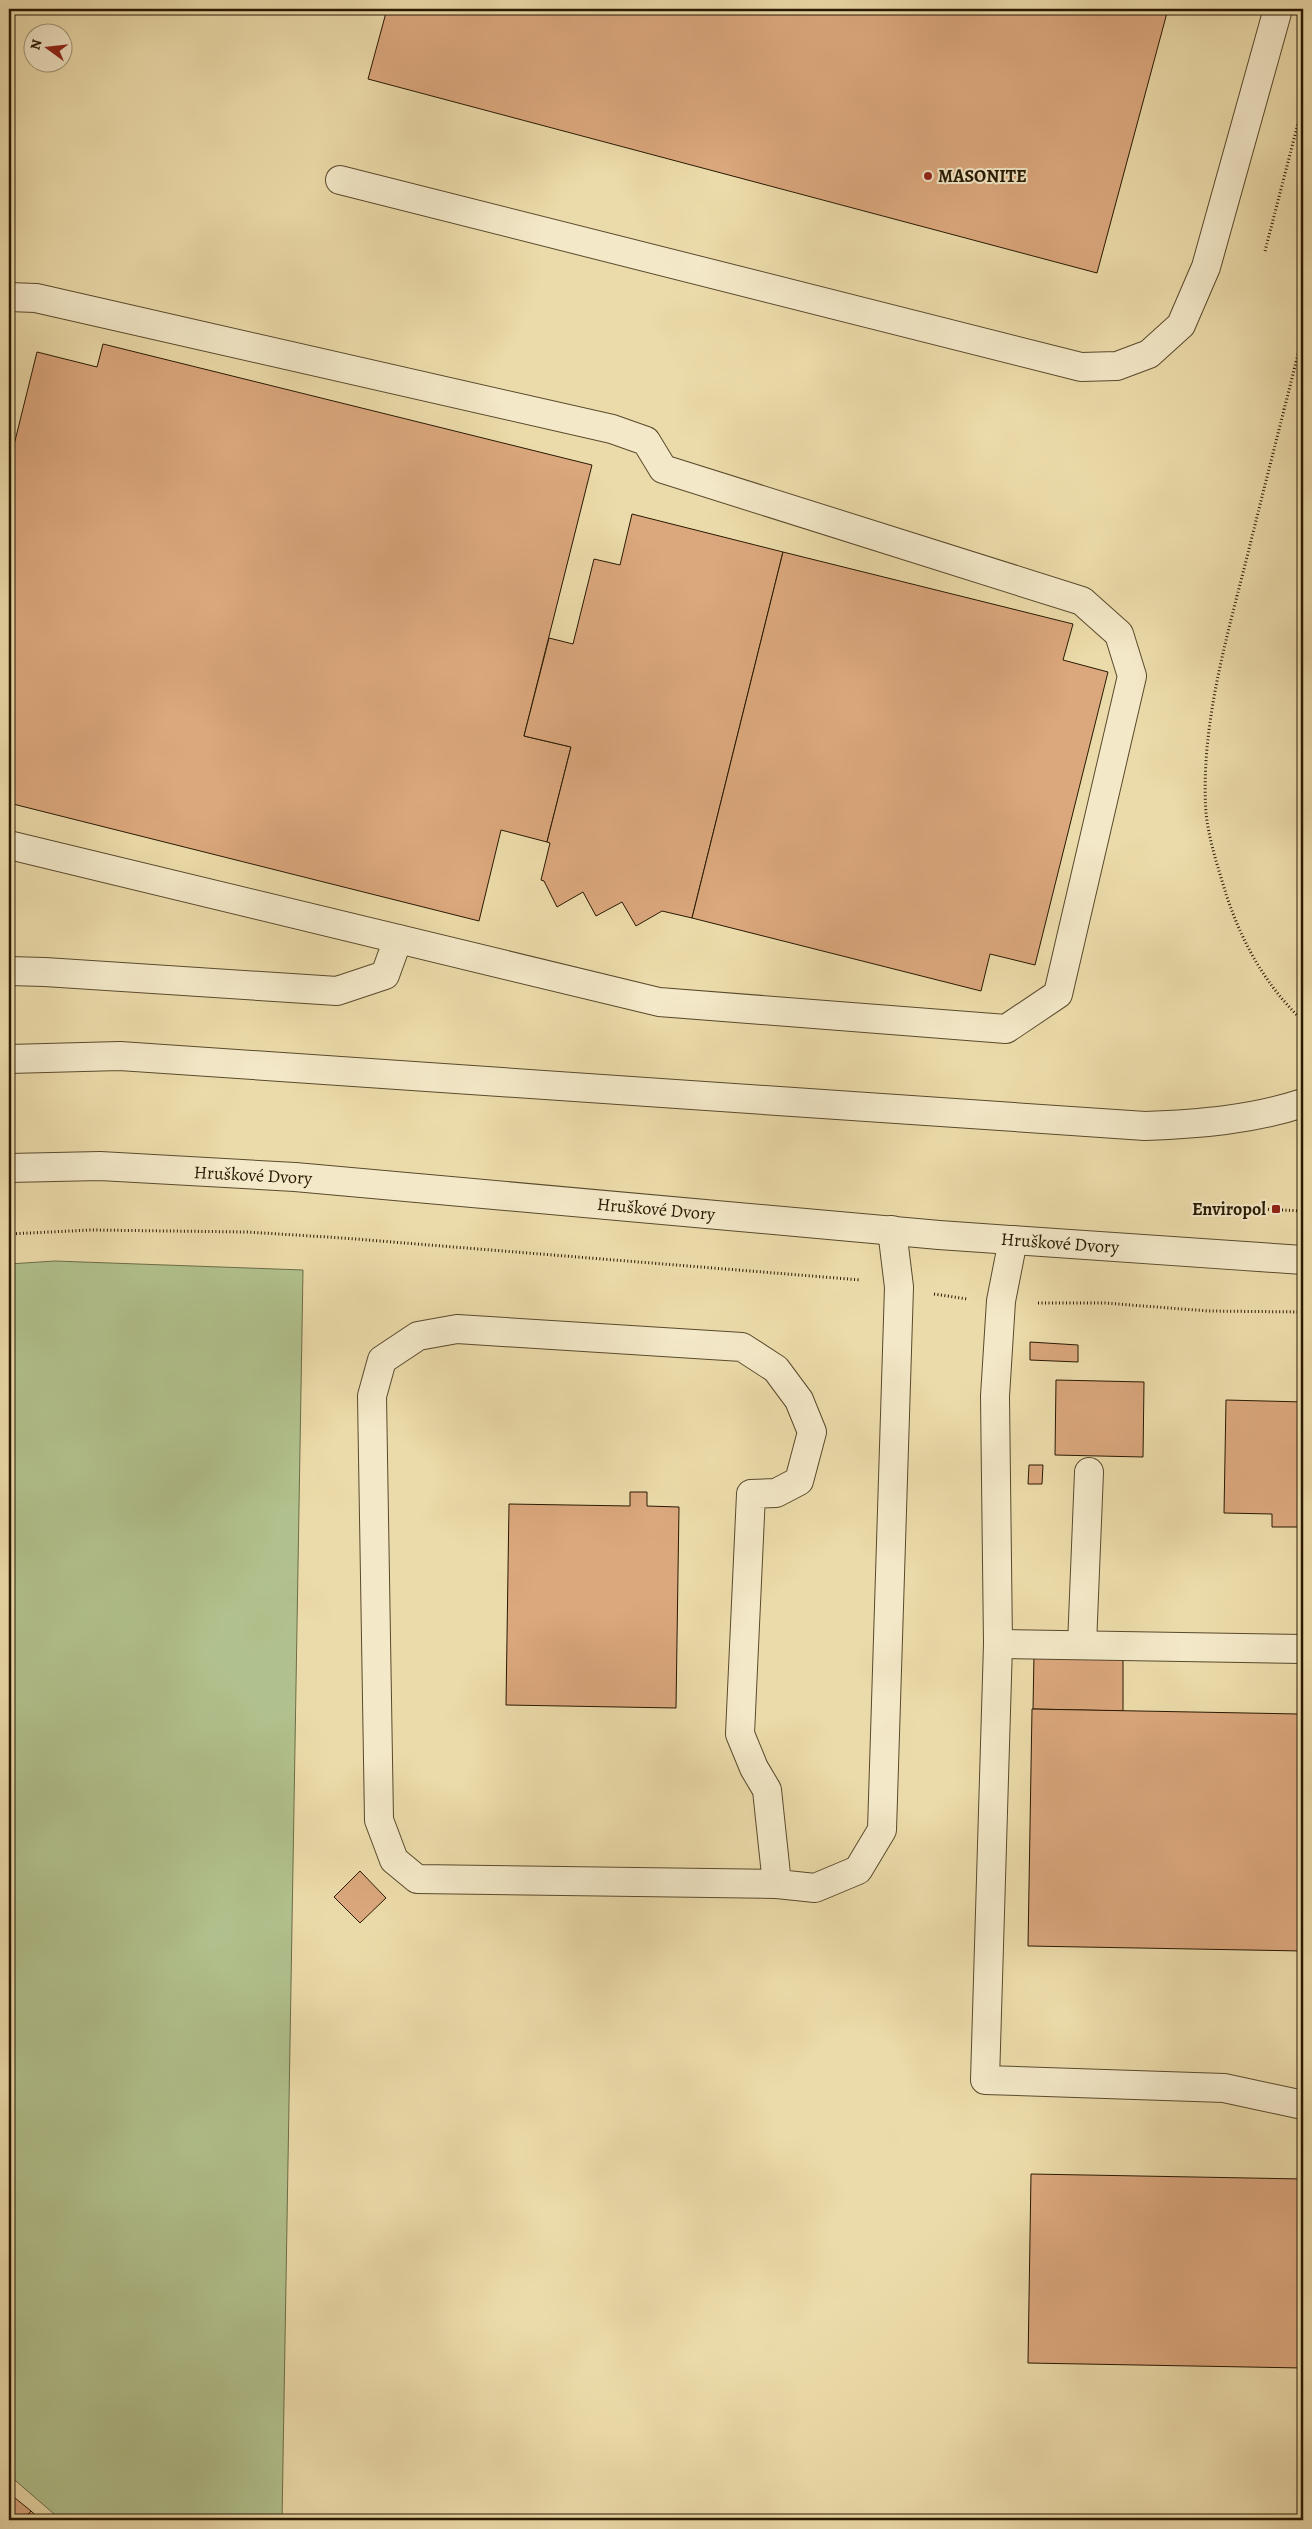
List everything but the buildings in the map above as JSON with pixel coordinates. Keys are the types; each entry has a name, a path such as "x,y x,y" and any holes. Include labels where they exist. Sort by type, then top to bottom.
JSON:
{"street":[{"path":"340,180 1081,367 1117,366 1149,354 1181,325 1206,268 1278,9"},
{"path":"9,297 36,298 612,429 646,441 663,469 1082,601 1119,634 1132,676 1058,994 1006,1029 659,1002 9,845"},
{"path":"9,971 337,991 385,975 398,939"},
{"path":"9,1059 120,1056 1145,1126 1208,1124 1274,1112 1303,1103"},
{"name":"Hruškové Dvory","path":"9,1168 100,1166 295,1177 892,1230 1303,1260"},
{"path":"777,1884 767,1790 754,1768 740,1734 751,1494 776,1493 799,1481 812,1432 799,1400 776,1369 742,1347 457,1329 418,1336 382,1360 372,1396 379,1820 394,1860 417,1879 777,1884 815,1888 858,1870 882,1830 899,1287 892,1230"},
{"path":"1014,1240 1001,1301 995,1396 998,1644 985,2080 1224,2088 1303,2105"},
{"path":"1082,1645 1089,1472"},
{"path":"998,1644 1303,1649"}],"path":[{"path":"1265,252 1303,104"},
{"path":"1303,334 1228,632 1210,721 1206,771 1206,814 1212,849 1232,912 1251,953 1272,988 1303,1021"},
{"path":"1261,1209 1303,1211"},
{"path":"9,1234 92,1230 247,1232 857,1279 955,1298 1054,1304 1105,1303 1208,1311 1303,1312"}],"green space":[{"path":"55,1261 303,1270 282,2520 61,2520 9,2475 9,1264"}],"place":[{"name":"MASONITE","path":"928,176"},
{"name":"Enviropol","path":"1276,1209"}]}
